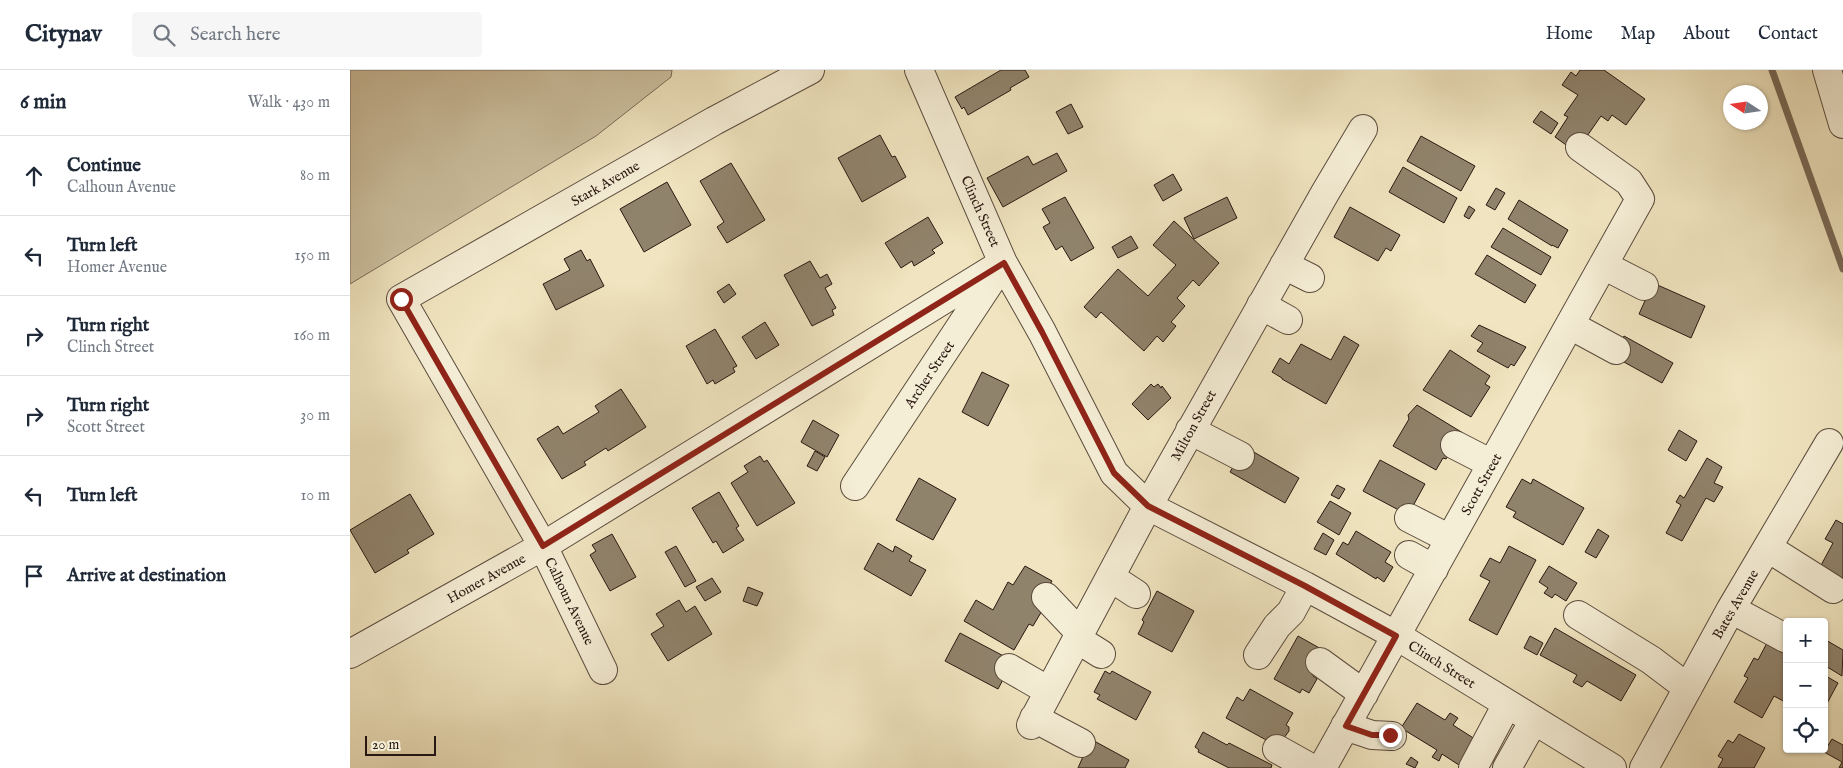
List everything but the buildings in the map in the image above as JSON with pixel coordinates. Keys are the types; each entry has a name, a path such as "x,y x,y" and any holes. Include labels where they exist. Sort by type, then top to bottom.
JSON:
{"street":[{"name":"Stark Avenue","path":"401,299 714,122 810,70"},
{"name":"Clinch Street","path":"919,70 1004,263 1042,332 1114,473 1148,506 1305,586 1396,636 1612,768"},
{"path":"1827,70 1843,124"},
{"name":"Milton Street","path":"1081,743 1033,721 1190,430 1324,193 1363,129"},
{"name":"Scott Street","path":"1322,768 1640,199 1629,182 1580,147"},
{"name":"Archer Street","path":"855,486 1004,263"},
{"name":"Homer Avenue","path":"350,654 543,546 1004,263"},
{"path":"1284,265 1310,278"},
{"path":"1603,265 1644,286"},
{"name":"Calhoun Avenue","path":"401,299 543,546 604,670"},
{"path":"1261,305 1288,320"},
{"path":"1570,325 1616,350"},
{"path":"1190,430 1240,456"},
{"name":"Bates Avenue","path":"1644,768 1731,609 1752,560 1829,443"},
{"path":"1456,445 1492,464"},
{"path":"1409,518 1450,539"},
{"path":"1408,555 1434,569"},
{"path":"1752,560 1833,589"},
{"path":"1110,577 1136,594"},
{"path":"1258,656 1277,626 1291,612 1305,586"},
{"path":"1046,597 1078,636 1101,654"},
{"path":"1731,609 1783,638"},
{"path":"1578,615 1651,660 1688,688"},
{"path":"1320,662 1364,694"},
{"path":"1009,668 1049,691"},
{"path":"1473,768 1507,704"},
{"path":"1507,768 1534,720"},
{"path":"1346,726 1372,735 1392,736"},
{"path":"1277,749 1310,768"}],"shaded area":[{"path":"350,70 672,70 671,77 596,136 350,284"}],"waterway":[{"path":"1772,70 1843,269"}],"route":[{"path":"401,299 543,546 1004,263 1042,332 1114,473 1148,506 1305,586 1396,636 1346,726 1372,735 1390,735"}]}
